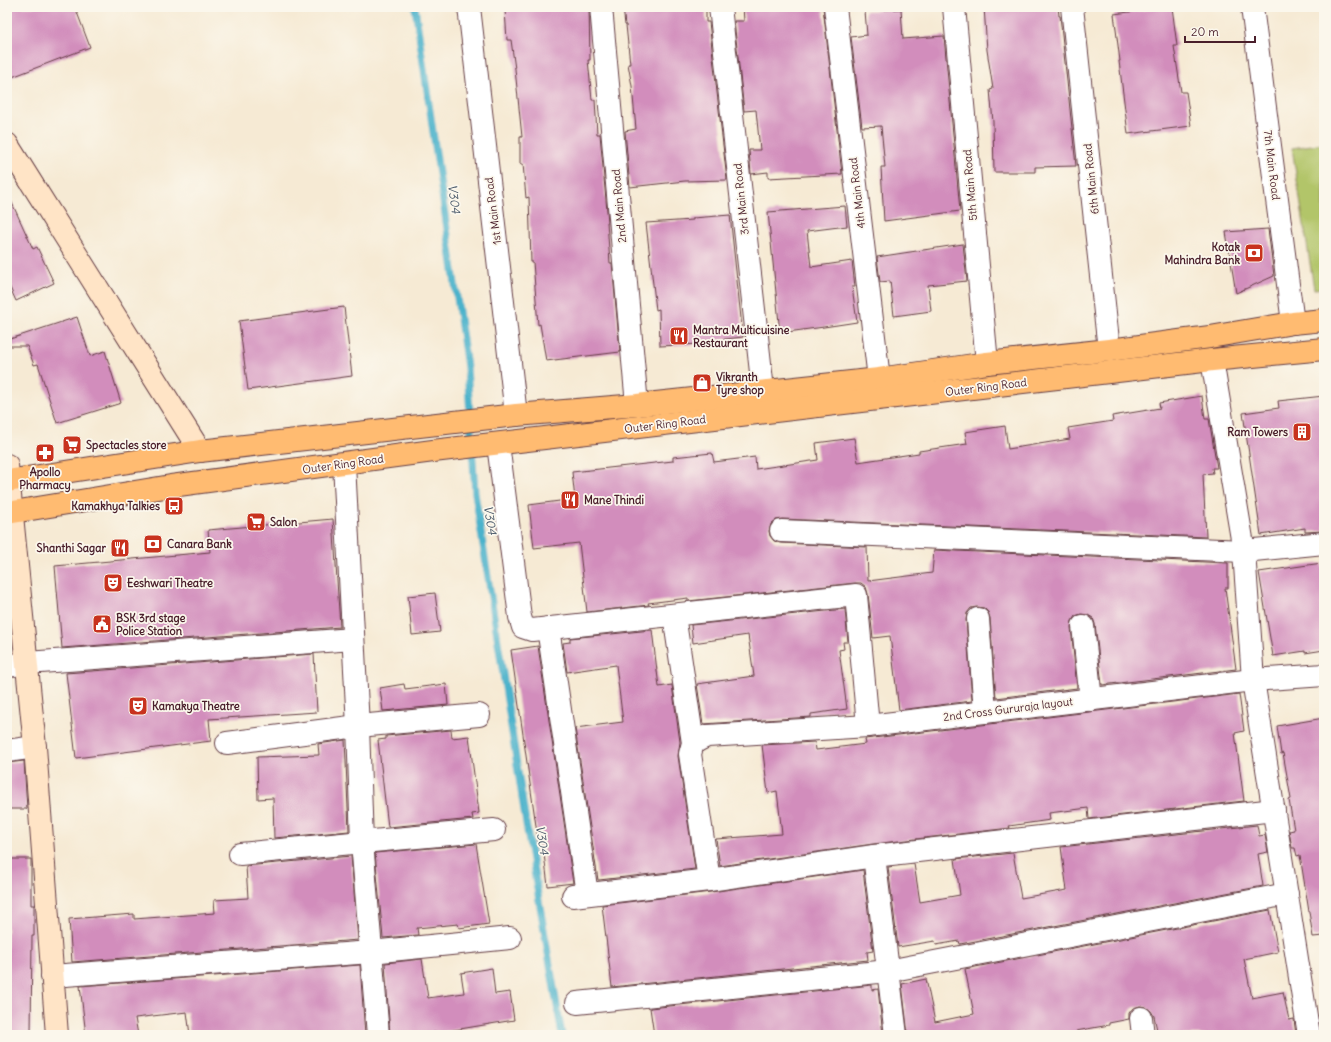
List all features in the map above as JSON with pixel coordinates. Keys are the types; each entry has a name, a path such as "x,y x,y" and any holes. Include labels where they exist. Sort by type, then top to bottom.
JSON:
{"highway":[{"name":"Outer Ring Road","path":"8,475 434,424 516,415 637,405 879,378 987,363 1109,350 1210,337 1292,323 1324,320"},
{"name":"Outer Ring Road","path":"9,512 171,486 492,444 1212,360 1324,349"}],"street":[{"name":"1st Main Road","path":"469,7 516,415"},
{"name":"2nd Main Road","path":"601,7 637,405"},
{"name":"3rd Main Road","path":"720,7 763,390"},
{"name":"4th Main Road","path":"835,7 879,378"},
{"name":"5th Main Road","path":"954,7 987,363"},
{"name":"6th Main Road","path":"1072,7 1109,350"},
{"name":"7th Main Road","path":"1252,7 1292,323"},
{"path":"7,144 200,451"},
{"path":"1212,360 1244,551 1253,680 1308,1035"},
{"path":"492,444 520,617 524,627 532,630 856,595 868,726"},
{"path":"344,464 358,726 362,842 378,1035"},
{"path":"8,475 17,665 35,747 57,1035"},
{"path":"781,531 1244,551 1324,542"},
{"path":"674,615 693,742 690,754 709,880"},
{"path":"978,619 985,712"},
{"path":"1083,626 1091,700"},
{"path":"548,628 580,895 709,880 874,856 1274,810"},
{"path":"17,665 353,638"},
{"name":"2nd Cross Gururaja layout","path":"693,742 707,736 868,726 1253,680 1324,675"},
{"path":"227,742 358,726 479,715"},
{"path":"7,751 35,747"},
{"path":"240,854 494,830"},
{"path":"874,856 896,1035"},
{"path":"577,1004 888,971 1287,894"},
{"path":"52,976 371,952 510,938"}],"green space":[{"path":"1324,143 1324,288 1314,289 1292,148"}],"building":[{"path":"7,7 75,7 90,47 7,79"},
{"path":"589,7 590,60 588,60 592,100 595,100 597,134 600,134 610,263 612,263 620,352 546,361 540,324 538,325 533,262 531,262 529,197 526,198 523,164 520,164 520,137 522,137 515,69 511,40 507,40 505,10"},
{"path":"623,7 706,7 706,22 709,22 727,180 685,181 630,187 625,131 636,129"},
{"path":"743,7 823,7 842,174 768,178 768,172 751,174 749,150 760,150 756,110 744,111 734,21 744,21"},
{"path":"984,7 1058,7 1076,166 1035,167 1035,172 994,172 993,122 990,90 993,89 987,50"},
{"path":"1172,7 1177,46 1174,46 1181,92 1186,92 1191,126 1128,134 1114,14"},
{"path":"901,9 903,39 944,36 960,211 884,221 881,167 885,167 881,126 862,127 851,37 867,35 865,11"},
{"path":"7,192 33,249 37,247 54,283 16,301 7,281"},
{"path":"845,206 847,226 807,231 811,267 852,261 855,287 852,287 857,322 780,333 768,212"},
{"path":"730,215 743,337 700,342 700,344 660,346 659,309 656,310 646,223 693,220 693,218"},
{"name":"Kotak Mahindra Bank","path":"1268,229 1274,276 1236,293 1226,232"},
{"path":"963,244 967,281 928,285 931,311 894,316 890,281 880,282 877,257"},
{"path":"344,307 352,376 248,390 239,321"},
{"path":"77,317 90,356 105,351 121,403 57,423 38,364 34,365 27,346 7,346 7,340"},
{"path":"1202,396 1205,419 1209,419 1217,468 1212,468 1213,473 1203,474 1206,537 782,519 776,520 771,524 769,531 770,536 774,541 780,543 867,547 868,581 932,573 934,550 1228,563 1228,588 1225,588 1236,669 1102,685 1095,624 1093,618 1088,615 1081,614 1075,616 1071,627 1077,688 996,698 990,618 988,612 984,608 977,607 971,608 967,613 966,620 972,701 899,710 890,636 873,638 868,594 866,587 861,583 688,601 688,598 648,603 649,605 587,612 579,543 534,548 529,505 575,499 572,472 673,461 673,457 712,453 714,462 755,457 756,469 818,460 816,443 854,438 858,462 967,444 965,432 1005,426 1008,449 1070,439 1068,428 1113,421 1112,416 1160,408 1159,403"},
{"path":"1324,396 1324,531 1305,532 1305,528 1261,535 1243,413 1279,408 1278,401"},
{"path":"333,519 340,627 62,648 55,566 210,552 208,530"},
{"path":"1322,563 1324,579 1324,650 1305,653 1305,651 1273,656 1259,572"},
{"path":"435,593 440,632 412,635 408,596"},
{"path":"845,609 848,642 843,642 844,649 839,650 847,709 811,714 811,717 703,724 697,684 754,676 748,635 693,643 691,625"},
{"path":"652,630 659,687 672,685 680,742 678,756 695,869 598,880 575,728 623,722 616,665 567,672 563,643 570,642 570,638"},
{"path":"538,646 573,883 548,886 543,846 539,847 511,650"},
{"path":"314,654 317,712 209,719 211,741 76,758 66,673"},
{"path":"404,684 405,689 446,684 448,705 383,711 380,688"},
{"path":"1239,694 1244,731 1235,733 1244,801 1089,819 1088,808 1049,813 1050,820 1009,826 1010,828 873,844 720,866 716,839 782,834 777,791 768,793 762,745 815,742 816,750 866,744 865,739"},
{"path":"1324,718 1324,936 1313,937 1300,855 1297,856 1295,848 1292,848 1289,831 1294,830 1289,800 1291,799 1283,753 1281,754 1277,726"},
{"path":"451,730 452,738 469,736 479,813 472,814 473,819 388,827 378,740 386,739 386,736"},
{"path":"345,740 349,831 274,838 273,798 258,799 257,757 319,755 318,744"},
{"path":"24,761 27,809 7,809 7,763"},
{"path":"1257,825 1259,836 1265,835 1268,852 1258,854 1263,886 960,944 959,941 936,945 935,941 898,947 888,867 914,864 920,902 960,895 955,859 1013,853 1021,898 1067,890 1061,847"},
{"path":"476,844 489,924 459,928 458,924 417,928 418,935 383,938 375,853"},
{"path":"351,856 358,940 72,962 69,919 134,914 134,919 215,913 214,900 248,898 246,866"},
{"path":"7,859 31,859 31,905 34,905 34,936 32,936 31,1035 7,1035"},
{"path":"863,870 873,951 867,952 868,960 612,987 602,905 711,892"},
{"path":"1270,910 1278,952 1244,959 1252,998 1283,992 1289,1020 1294,1019 1296,1035 1158,1035 1154,1016 1151,1011 1146,1007 1140,1006 1133,1008 1129,1013 1129,1019 1109,1023 1109,1025 1076,1031 1077,1035 908,1035 902,984 926,979 935,1022 974,1014 965,969"},
{"path":"422,959 428,998 464,993 461,973 492,968 495,994 510,992 514,1020 436,1033 390,1035 385,963"},
{"path":"360,965 365,1035 190,1035 187,1012 135,1018 138,1035 86,1035 80,986"},
{"path":"872,985 872,990 878,989 883,1035 654,1035 650,1008"},
{"path":"1324,1014 1324,1035 1321,1035 1319,1015"}],"waterway":[{"name":"V304","path":"415,7 467,367 475,493 528,836 562,1035"}],"place":[{"name":"Kotak Mahindra Bank","path":"1254,253"},
{"name":"Mantra Multicuisine Restaurant","path":"679,336"},
{"name":"Vikranth Tyre shop","path":"702,383"},
{"name":"Ram Towers","path":"1302,432"},
{"name":"Spectacles store","path":"72,445"},
{"name":"Apollo Pharmacy","path":"45,453"},
{"name":"Mane Thindi","path":"570,500"},
{"name":"Kamakhya Talkies","path":"174,506"},
{"name":"Salon","path":"256,522"},
{"name":"Canara Bank","path":"153,544"},
{"name":"Shanthi Sagar","path":"120,548"},
{"name":"Eeshwari Theatre","path":"113,583"},
{"name":"BSK 3rd stage Police Station","path":"102,624"},
{"name":"Kamakya Theatre","path":"138,706"}]}
